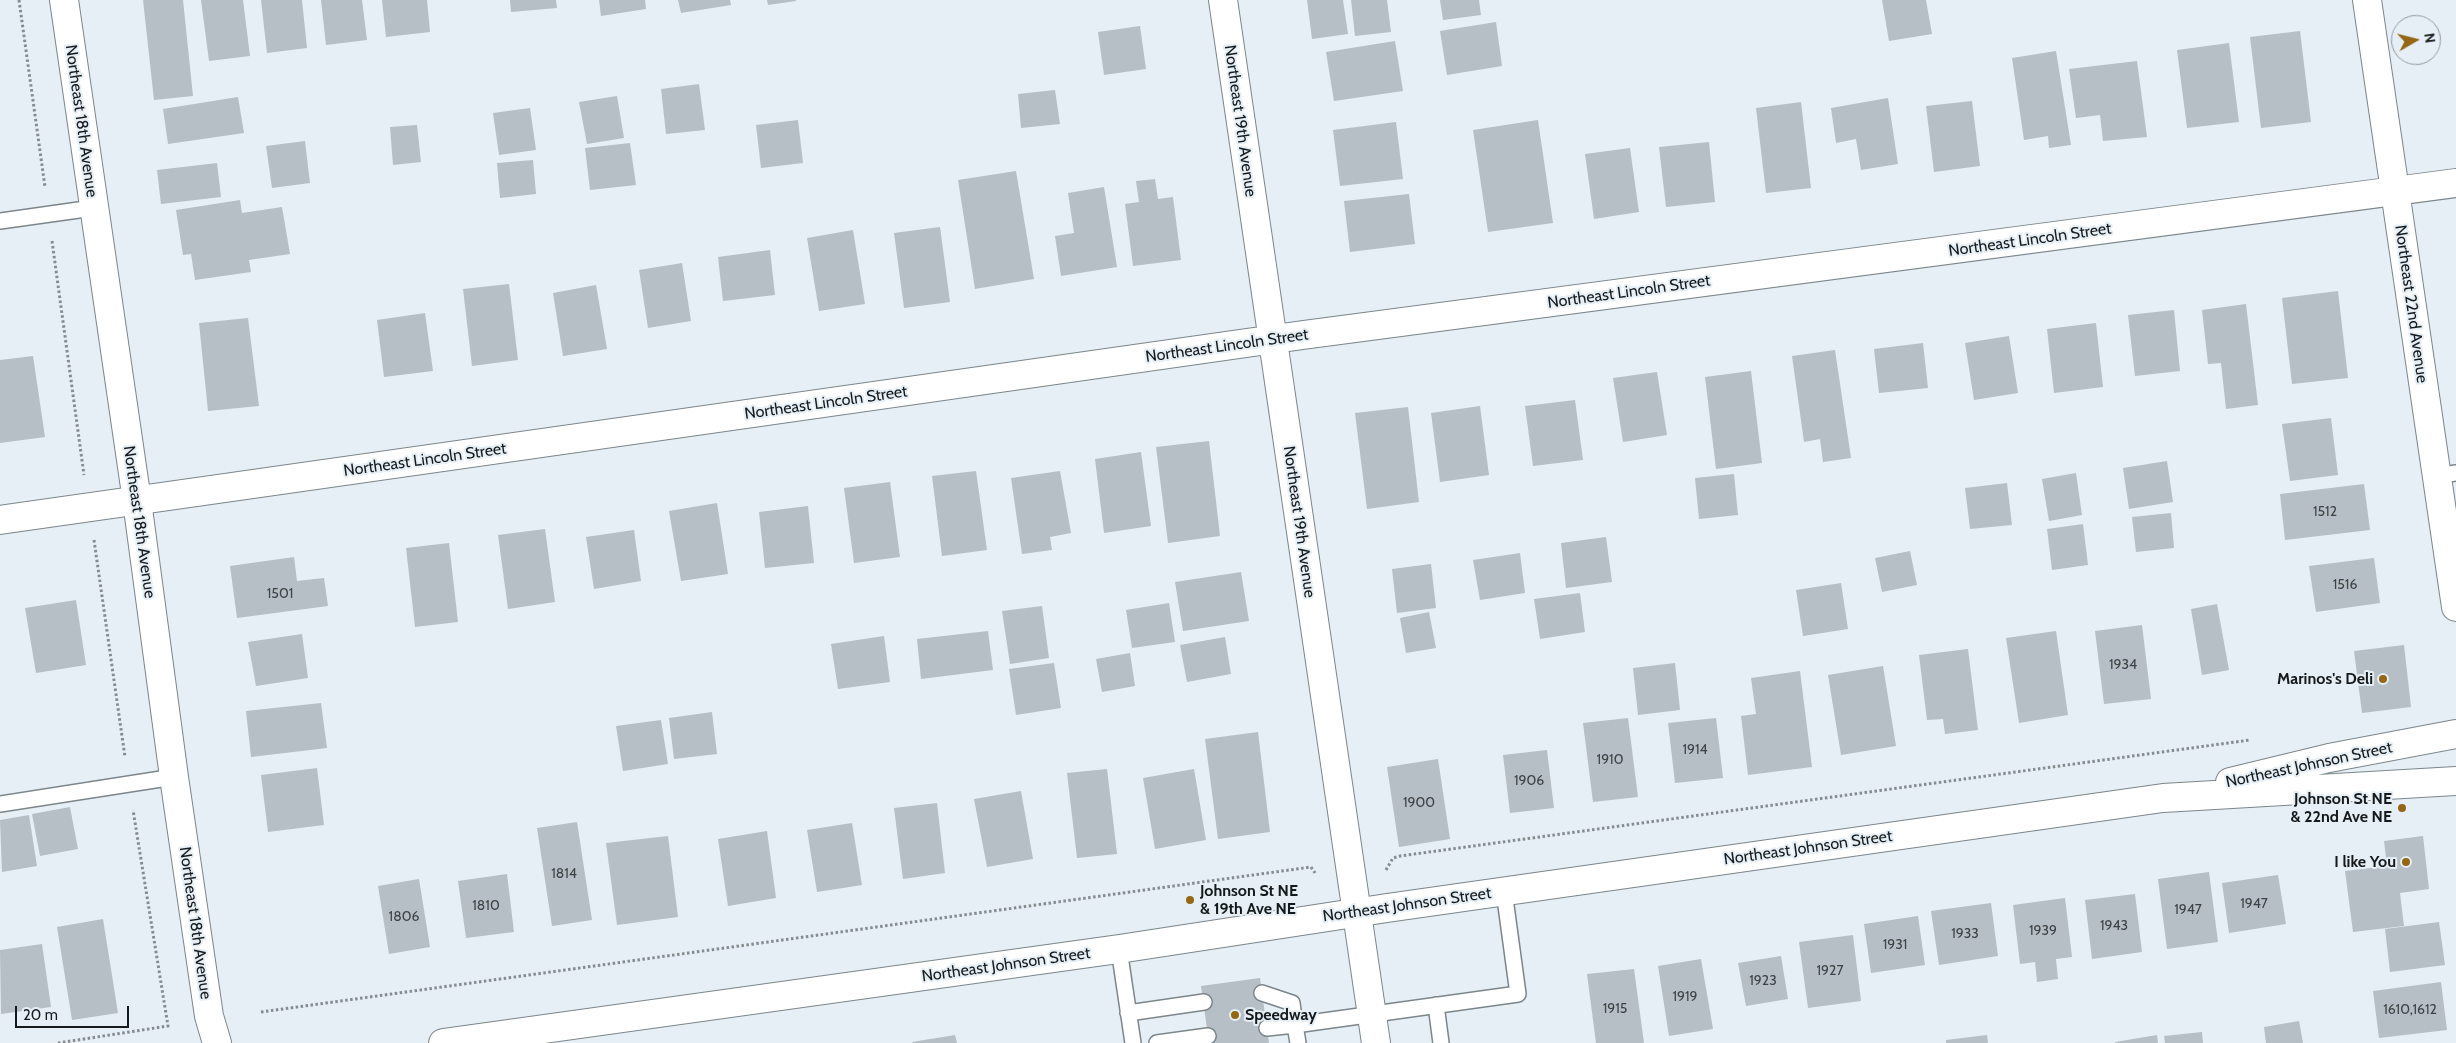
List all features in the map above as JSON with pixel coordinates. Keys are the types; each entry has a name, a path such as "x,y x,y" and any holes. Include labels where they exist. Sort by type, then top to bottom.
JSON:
{"street":[{"name":"Northeast 18th Avenue","path":"64,0 209,1016 217,1043"},
{"name":"Northeast 19th Avenue","path":"1222,0 1376,1043"},
{"name":"Northeast 22nd Avenue","path":"2367,0 2394,192 2446,475 2456,607"},
{"name":"Northeast Lincoln Street","path":"0,520 1273,340 2456,183"},
{"name":"Northeast Johnson Street","path":"2163,798 2329,758 2456,734"},
{"name":"Northeast Johnson Street","path":"443,1043 1120,949 1358,912 2163,798 2456,781"}],"lane":[{"path":"0,221 93,208"},
{"path":"0,804 174,777"},
{"path":"1267,1028 1518,994 1504,891"},
{"path":"1120,949 1133,1043"},
{"path":"1262,993 1292,1003 1298,1043"},
{"path":"1128,1013 1204,1002"},
{"path":"1436,1005 1441,1043"},
{"path":"1157,1043 1208,1036"}],"path":[{"path":"1384,875 1393,858 1400,856 2255,739"},
{"path":"261,1012 1311,867 1320,880"},
{"path":"58,1043 168,1026"}],"building":[{"path":"143,0 183,0 193,96 154,100"},
{"path":"201,0 243,0 250,56 209,61"},
{"path":"261,0 302,0 307,48 267,53"},
{"path":"321,0 362,0 367,40 326,45"},
{"path":"382,0 427,0 430,32 386,37"},
{"path":"510,0 556,0 557,8 511,12"},
{"path":"599,0 645,0 646,9 601,16"},
{"path":"678,0 730,0 731,5 681,13"},
{"path":"767,0 796,0 796,1 768,5"},
{"path":"1307,0 1343,0 1348,34 1312,39"},
{"path":"1351,0 1387,0 1391,32 1355,36"},
{"path":"1440,0 1479,0 1481,15 1443,20"},
{"path":"1882,0 1926,0 1932,34 1889,41"},
{"path":"1496,22 1502,66 1447,75 1440,31"},
{"path":"1140,26 1146,69 1104,75 1098,32"},
{"path":"2300,31 2311,122 2261,128 2250,37"},
{"path":"1395,41 1403,91 1334,101 1326,52"},
{"path":"2229,43 2239,122 2187,128 2177,50"},
{"path":"2056,51 2071,145 2049,148 2048,136 2024,140 2012,58"},
{"path":"2137,61 2147,137 2103,141 2100,115 2076,118 2069,69"},
{"path":"699,84 705,130 666,134 661,89"},
{"path":"1055,90 1060,124 1021,128 1018,94"},
{"path":"617,96 624,138 587,144 579,102"},
{"path":"238,97 244,133 168,144 163,109"},
{"path":"1888,98 1898,164 1861,170 1856,139 1836,143 1831,108"},
{"path":"1972,101 1980,166 1934,172 1926,106"},
{"path":"1801,102 1811,188 1766,193 1756,108"},
{"path":"530,108 536,150 499,155 493,113"},
{"path":"798,120 803,163 761,168 756,125"},
{"path":"1538,120 1553,223 1488,232 1473,130"},
{"path":"1396,122 1403,179 1340,186 1333,130"},
{"path":"417,125 421,162 393,165 390,127"},
{"path":"305,141 310,183 272,188 266,146"},
{"path":"1709,142 1715,202 1666,207 1659,147"},
{"path":"630,143 636,185 590,190 585,148"},
{"path":"1630,148 1639,212 1594,219 1585,154"},
{"path":"533,160 536,194 500,198 497,163"},
{"path":"217,163 221,197 161,204 157,170"},
{"path":"1016,171 1034,279 975,289 958,180"},
{"path":"1155,179 1158,199 1173,197 1181,260 1133,266 1125,204 1139,202 1136,181"},
{"path":"1104,187 1117,267 1061,276 1055,236 1074,233 1068,193"},
{"path":"1409,194 1415,244 1350,252 1344,201"},
{"path":"240,200 242,213 282,207 290,254 249,260 251,272 195,280 191,254 183,255 176,210"},
{"path":"940,227 950,302 904,308 894,233"},
{"path":"853,230 865,304 819,311 807,238"},
{"path":"770,250 775,295 723,301 718,257"},
{"path":"682,263 691,321 648,328 639,270"},
{"path":"509,284 518,360 472,366 463,289"},
{"path":"596,285 607,349 563,356 553,293"},
{"path":"2338,291 2348,378 2292,384 2282,298"},
{"path":"2246,304 2258,405 2226,409 2221,363 2208,364 2202,310"},
{"path":"2174,310 2180,371 2135,376 2128,315"},
{"path":"425,313 433,371 384,377 377,320"},
{"path":"248,318 259,406 208,411 199,323"},
{"path":"2096,323 2103,387 2054,393 2047,329"},
{"path":"2009,336 2018,393 1974,400 1965,343"},
{"path":"1923,343 1928,388 1879,393 1874,349"},
{"path":"1835,350 1851,458 1823,462 1820,439 1804,442 1792,356"},
{"path":"33,356 45,437 0,443 0,360"},
{"path":"1751,371 1762,463 1716,469 1705,377"},
{"path":"1657,372 1667,435 1623,442 1613,378"},
{"path":"1575,400 1583,460 1533,466 1525,406"},
{"path":"1480,406 1489,475 1440,482 1431,413"},
{"path":"1408,407 1419,502 1367,509 1355,413"},
{"path":"2331,418 2338,475 2290,481 2282,424"},
{"path":"1209,441 1220,536 1168,543 1156,447"},
{"path":"1141,452 1151,526 1104,533 1095,459"},
{"path":"2167,461 2173,502 2129,509 2123,468"},
{"path":"976,471 987,550 942,556 932,476"},
{"path":"1060,471 1071,533 1050,537 1052,550 1022,554 1011,478"},
{"path":"2076,473 2082,515 2049,521 2042,479"},
{"path":"1734,474 1738,515 1699,519 1695,478"},
{"path":"890,482 900,557 854,563 844,488"},
{"path":"2007,483 2012,525 1970,529 1965,488"},
{"path":"2364,484 2370,530 2285,540 2280,494"},
{"path":"717,503 728,574 681,581 669,511"},
{"path":"808,506 814,563 765,568 759,512"},
{"path":"2171,513 2174,548 2136,552 2132,517"},
{"path":"2083,524 2088,565 2052,570 2047,529"},
{"path":"545,529 555,602 508,609 498,535"},
{"path":"634,530 641,581 594,589 586,537"},
{"path":"1606,537 1612,582 1566,588 1561,543"},
{"path":"449,543 458,622 415,627 406,548"},
{"path":"1910,551 1917,585 1882,592 1875,558"},
{"path":"1520,553 1525,593 1480,600 1473,560"},
{"path":"294,557 297,581 324,578 328,606 237,618 230,566"},
{"path":"2374,558 2380,603 2316,612 2309,566"},
{"path":"1431,564 1436,608 1397,613 1392,569"},
{"path":"1241,572 1249,621 1183,631 1175,582"},
{"path":"1841,583 1848,629 1803,636 1796,590"},
{"path":"1580,593 1585,632 1540,639 1534,599"},
{"path":"76,600 86,665 36,673 25,608"},
{"path":"1169,603 1175,642 1132,648 1126,610"},
{"path":"2217,604 2229,670 2202,675 2191,609"},
{"path":"1042,606 1049,658 1010,664 1002,611"},
{"path":"1429,612 1436,648 1406,653 1400,618"},
{"path":"2142,625 2151,699 2104,704 2095,631"},
{"path":"988,631 993,670 921,679 917,639"},
{"path":"2056,631 2068,715 2019,723 2006,638"},
{"path":"302,634 308,678 256,686 248,642"},
{"path":"884,636 890,682 838,689 831,644"},
{"path":"1225,637 1231,674 1187,682 1180,645"},
{"name":"Marinos's Deli","path":"2404,645 2411,707 2362,713 2354,651"},
{"path":"1968,649 1978,730 1945,734 1943,719 1927,720 1919,655"},
{"path":"1130,653 1135,686 1102,692 1096,659"},
{"path":"1054,663 1061,708 1016,715 1009,669"},
{"path":"1675,663 1680,710 1638,715 1633,668"},
{"path":"1883,666 1896,746 1841,755 1828,675"},
{"path":"1800,671 1812,767 1748,775 1741,716 1756,714 1751,678"},
{"path":"321,703 327,748 251,757 246,711"},
{"path":"712,712 717,754 674,759 669,718"},
{"path":"1628,718 1638,797 1593,802 1583,723"},
{"path":"1716,718 1723,778 1675,783 1668,723"},
{"path":"661,720 668,764 623,771 616,726"},
{"path":"1258,732 1270,832 1218,839 1205,739"},
{"path":"1547,750 1554,808 1510,813 1503,755"},
{"path":"1438,759 1450,839 1399,847 1387,767"},
{"path":"317,768 324,825 268,832 261,775"},
{"path":"1107,769 1117,854 1077,858 1067,773"},
{"path":"1194,769 1206,840 1155,849 1143,778"},
{"path":"1021,791 1033,859 987,867 974,799"},
{"path":"937,803 945,873 903,879 894,808"},
{"path":"70,807 78,849 40,856 32,814"},
{"path":"29,815 37,866 2,872 0,820"},
{"path":"577,822 592,920 552,926 537,828"},
{"path":"852,823 862,885 817,892 807,830"},
{"path":"767,831 776,898 728,906 718,839"},
{"path":"668,836 678,917 617,925 606,843"},
{"path":"2423,836 2429,889 2400,893 2404,926 2353,932 2345,871 2387,866 2384,841"},
{"path":"2209,872 2218,942 2167,949 2158,879"},
{"path":"507,874 514,932 466,938 458,881"},
{"path":"2278,875 2286,924 2229,933 2222,883"},
{"path":"419,879 430,947 389,954 378,886"},
{"path":"2135,894 2142,952 2092,959 2085,900"},
{"path":"2065,898 2072,957 2056,959 2058,979 2037,982 2035,962 2020,964 2013,905"},
{"path":"1991,903 1998,956 1939,965 1931,911"},
{"path":"1918,916 1925,965 1871,973 1864,924"},
{"path":"103,919 118,1013 72,1020 57,927"},
{"path":"2439,922 2445,965 2390,972 2385,929"},
{"path":"1853,935 1861,1001 1808,1008 1799,942"},
{"path":"42,944 51,1007 1,1014 0,950"},
{"path":"1781,956 1788,999 1746,1006 1738,963"},
{"path":"1701,959 1713,1029 1669,1036 1658,966"},
{"path":"1634,969 1644,1043 1596,1043 1587,974"},
{"name":"Speedway","path":"1260,978 1269,1043 1209,1043 1201,986"},
{"path":"2441,982 2447,1030 2379,1038 2373,991"},
{"path":"2299,1021 2303,1043 2266,1043 2264,1027"},
{"path":"2202,1032 2203,1043 2165,1043 2164,1036"},
{"path":"955,1035 957,1043 912,1042"},
{"path":"1987,1035 1988,1043 1946,1043 1946,1040"},
{"path":"2157,1035 2158,1043 2115,1043 2115,1042"}],"place":[{"name":"Marinos's Deli","path":"2383,679"},
{"name":"Johnson St NE & 22nd Ave NE","path":"2402,808"},
{"name":"I like You","path":"2406,862"},
{"name":"Johnson St NE & 19th Ave NE","path":"1190,900"},
{"name":"Speedway","path":"1235,1015"}]}
